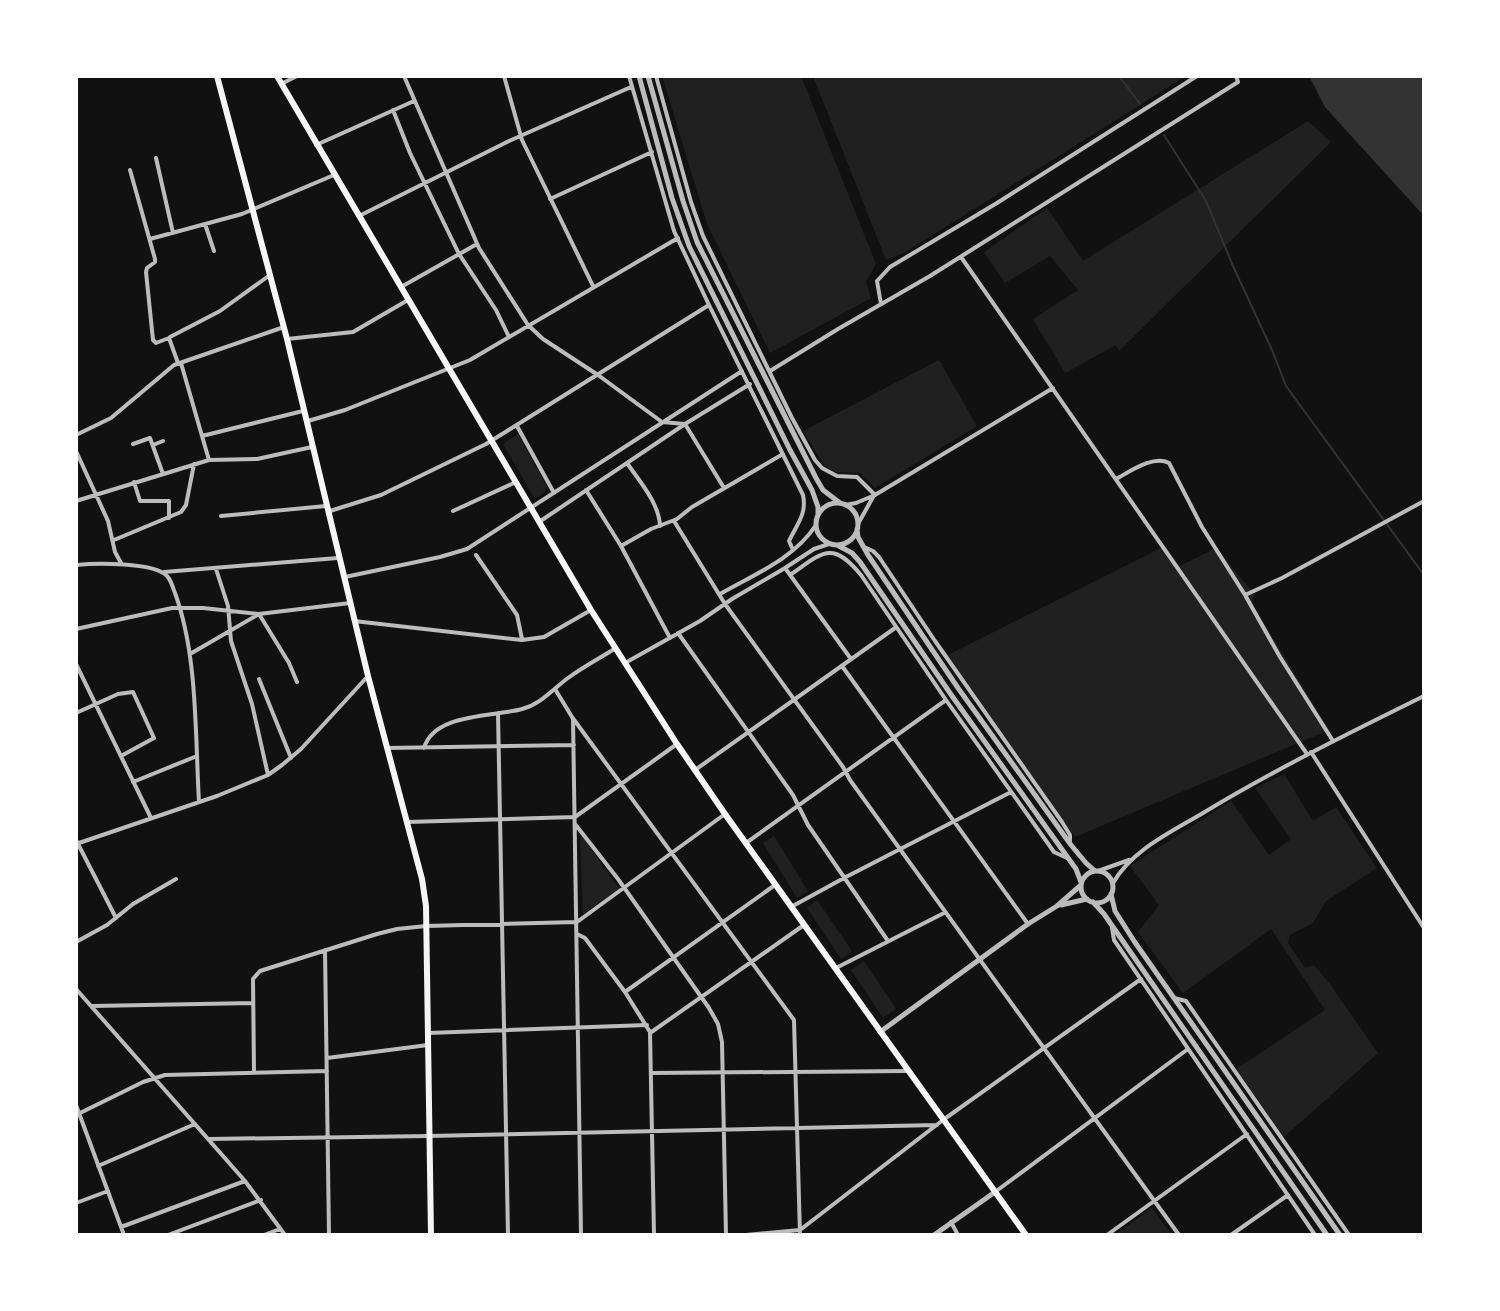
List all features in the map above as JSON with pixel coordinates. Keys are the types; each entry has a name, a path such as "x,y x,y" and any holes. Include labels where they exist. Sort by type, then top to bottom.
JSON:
{"main road":[{"path":"277,76 591,610 677,744 908,1071 940,1123 1026,1235"},
{"path":"216,79 284,327 343,577 422,879 426,926 431,1235"}],"street":[{"path":"281,84 297,76"},
{"path":"404,76 477,244 528,325 543,339 662,422 685,424"},
{"path":"504,76 520,136 594,287"},
{"path":"629,76 678,238 800,486 805,503 803,516 789,541 793,550"},
{"path":"639,76 684,234 816,498 816,525 809,536 793,550 720,594"},
{"path":"648,76 697,242 792,418 822,468 837,476 857,477 875,495"},
{"path":"656,76 703,236 816,478 823,490 854,512 862,546 958,688 1071,845 1086,863 1107,875 1113,883"},
{"path":"881,304 877,281 890,267 1197,76"},
{"path":"768,372 961,257 1238,82 1236,76"},
{"path":"359,216 520,136 632,87"},
{"path":"316,145 414,101"},
{"path":"393,110 459,254 496,310 509,337"},
{"path":"550,199 652,152"},
{"path":"156,158 173,233"},
{"path":"130,170 155,259 146,272 153,340 156,343 229,305 270,275"},
{"path":"150,239 253,210 334,175"},
{"path":"205,224 214,251"},
{"path":"306,421 345,410 470,360 678,238"},
{"path":"401,287 477,244"},
{"path":"961,257 1309,753 1424,928"},
{"path":"287,339 357,331 408,300"},
{"path":"221,516 327,509 381,495 492,441 709,305"},
{"path":"76,435 111,418 168,369 284,327"},
{"path":"169,338 180,363 209,460"},
{"path":"343,577 460,552 742,371"},
{"path":"539,522 750,384"},
{"path":"818,514 827,505 856,503 875,495 1053,388"},
{"path":"202,436 303,411"},
{"path":"685,424 724,488"},
{"path":"517,426 554,493"},
{"path":"133,444 150,438 163,474"},
{"path":"153,445 163,441"},
{"path":"76,501 209,460 257,459 312,447"},
{"path":"76,451 108,521 115,552 121,563"},
{"path":"621,546 674,521 692,507 783,454"},
{"path":"1116,479 1155,460 1169,463 1202,527 1333,741"},
{"path":"627,463 658,510 660,526"},
{"path":"114,540 185,509 194,464"},
{"path":"134,482 140,501 169,501 169,518"},
{"path":"453,511 516,482"},
{"path":"586,490 621,546 670,638"},
{"path":"837,545 850,541 875,495"},
{"path":"1245,595 1424,501"},
{"path":"674,521 725,604 944,913 1179,1235"},
{"path":"816,525 820,536 829,544"},
{"path":"625,663 700,621 814,549 829,544 852,553 1079,873 1082,893 1111,926 1327,1235"},
{"path":"790,575 820,555 831,553 848,560 1054,852 1069,859"},
{"path":"476,555 517,615 522,640"},
{"path":"76,565 121,563 161,572 339,558"},
{"path":"785,568 851,659"},
{"path":"216,569 268,775"},
{"path":"161,572 169,579 180,607 190,655 199,802"},
{"path":"76,629 180,607 259,614 350,603"},
{"path":"354,621 522,640 544,637 591,610"},
{"path":"190,655 259,614"},
{"path":"259,614 297,682"},
{"path":"695,770 896,628"},
{"path":"678,633 793,795 808,825 888,941"},
{"path":"424,748 430,734 445,724 528,707 574,673 616,648"},
{"path":"76,664 151,818"},
{"path":"842,666 1028,924"},
{"path":"116,918 77,842 199,802 268,775 291,758 368,676"},
{"path":"259,679 291,758"},
{"path":"555,689 572,717 794,1020 800,1232"},
{"path":"76,713 118,694 134,694 154,739 121,756"},
{"path":"1340,1235 1119,918 1111,894 1113,883 1126,865 1158,839 1309,753 1424,696"},
{"path":"745,843 946,700"},
{"path":"498,713 508,1235"},
{"path":"572,717 581,1235"},
{"path":"407,822 575,817 677,744"},
{"path":"387,748 574,745"},
{"path":"133,782 197,756"},
{"path":"791,907 1011,792"},
{"path":"254,1072 253,979 257,973 383,932 426,926 577,922 725,814"},
{"path":"575,824 702,998 721,1032 726,1235"},
{"path":"880,1032 1057,906 1081,884 1087,874 1135,857"},
{"path":"76,942 176,879"},
{"path":"625,992 775,885"},
{"path":"1057,906 1103,901 1111,894"},
{"path":"836,969 944,913"},
{"path":"650,1033 804,925"},
{"path":"1111,926 1114,940 1315,1235"},
{"path":"577,934 585,938 625,992 650,1033 654,1235"},
{"path":"325,950 329,1235"},
{"path":"746,1235 800,1232 940,1123 1141,979"},
{"path":"76,989 245,1181 285,1235"},
{"path":"1173,997 1186,1001 1349,1235"},
{"path":"91,1006 253,1003"},
{"path":"428,1033 647,1025"},
{"path":"327,1058 428,1045"},
{"path":"934,1235 1188,1049"},
{"path":"78,1114 154,1078 171,1074 327,1071"},
{"path":"651,1073 908,1071"},
{"path":"76,1105 124,1235"},
{"path":"209,1139 506,1135 940,1123"},
{"path":"98,1166 195,1124"},
{"path":"1107,1235 1247,1134"},
{"path":"121,1227 245,1181"},
{"path":"76,1203 108,1191"},
{"path":"1231,1235 1288,1195"},
{"path":"168,1235 261,1200"},
{"path":"951,1222 958,1235"},
{"path":"264,1235 281,1228"}],"shaded area":[{"path":"662,76 801,76 876,264 866,282 871,298 770,353 707,224"},
{"path":"813,76 1186,76 904,253 886,260"},
{"path":"1309,76 1424,76 1424,216 1325,107"},
{"path":"1308,121 1331,142 1119,351 1116,345 1065,373 1033,319 1078,290 1050,256 1005,283 984,252 1047,208 1083,261"},
{"path":"939,360 977,426 875,488 861,473 834,472 824,465 803,431"},
{"path":"518,434 547,487 535,499 503,444"},
{"path":"1165,546 1180,566 1216,548 1255,595 1253,605 1329,730 1075,837 948,655"},
{"path":"1284,774 1313,821 1336,807 1377,868 1326,901 1313,923 1290,935 1288,943 1305,968 1314,965 1329,983 1378,1053 1284,1137 1236,1069 1325,1010 1271,929 1183,993 1138,932 1159,905 1130,866 1231,801 1269,855 1291,839 1255,788"},
{"path":"582,836 619,889 583,914 580,840"},
{"path":"774,836 808,891 797,898 763,843"},
{"path":"817,900 852,951 841,959 807,908"},
{"path":"864,961 896,1009 883,1018 851,970"},
{"path":"1152,1208 1172,1235 1115,1235"}],"waterway":[{"path":"1119,76 1140,104"},
{"path":"1164,135 1206,201 1286,386 1424,575"}]}
